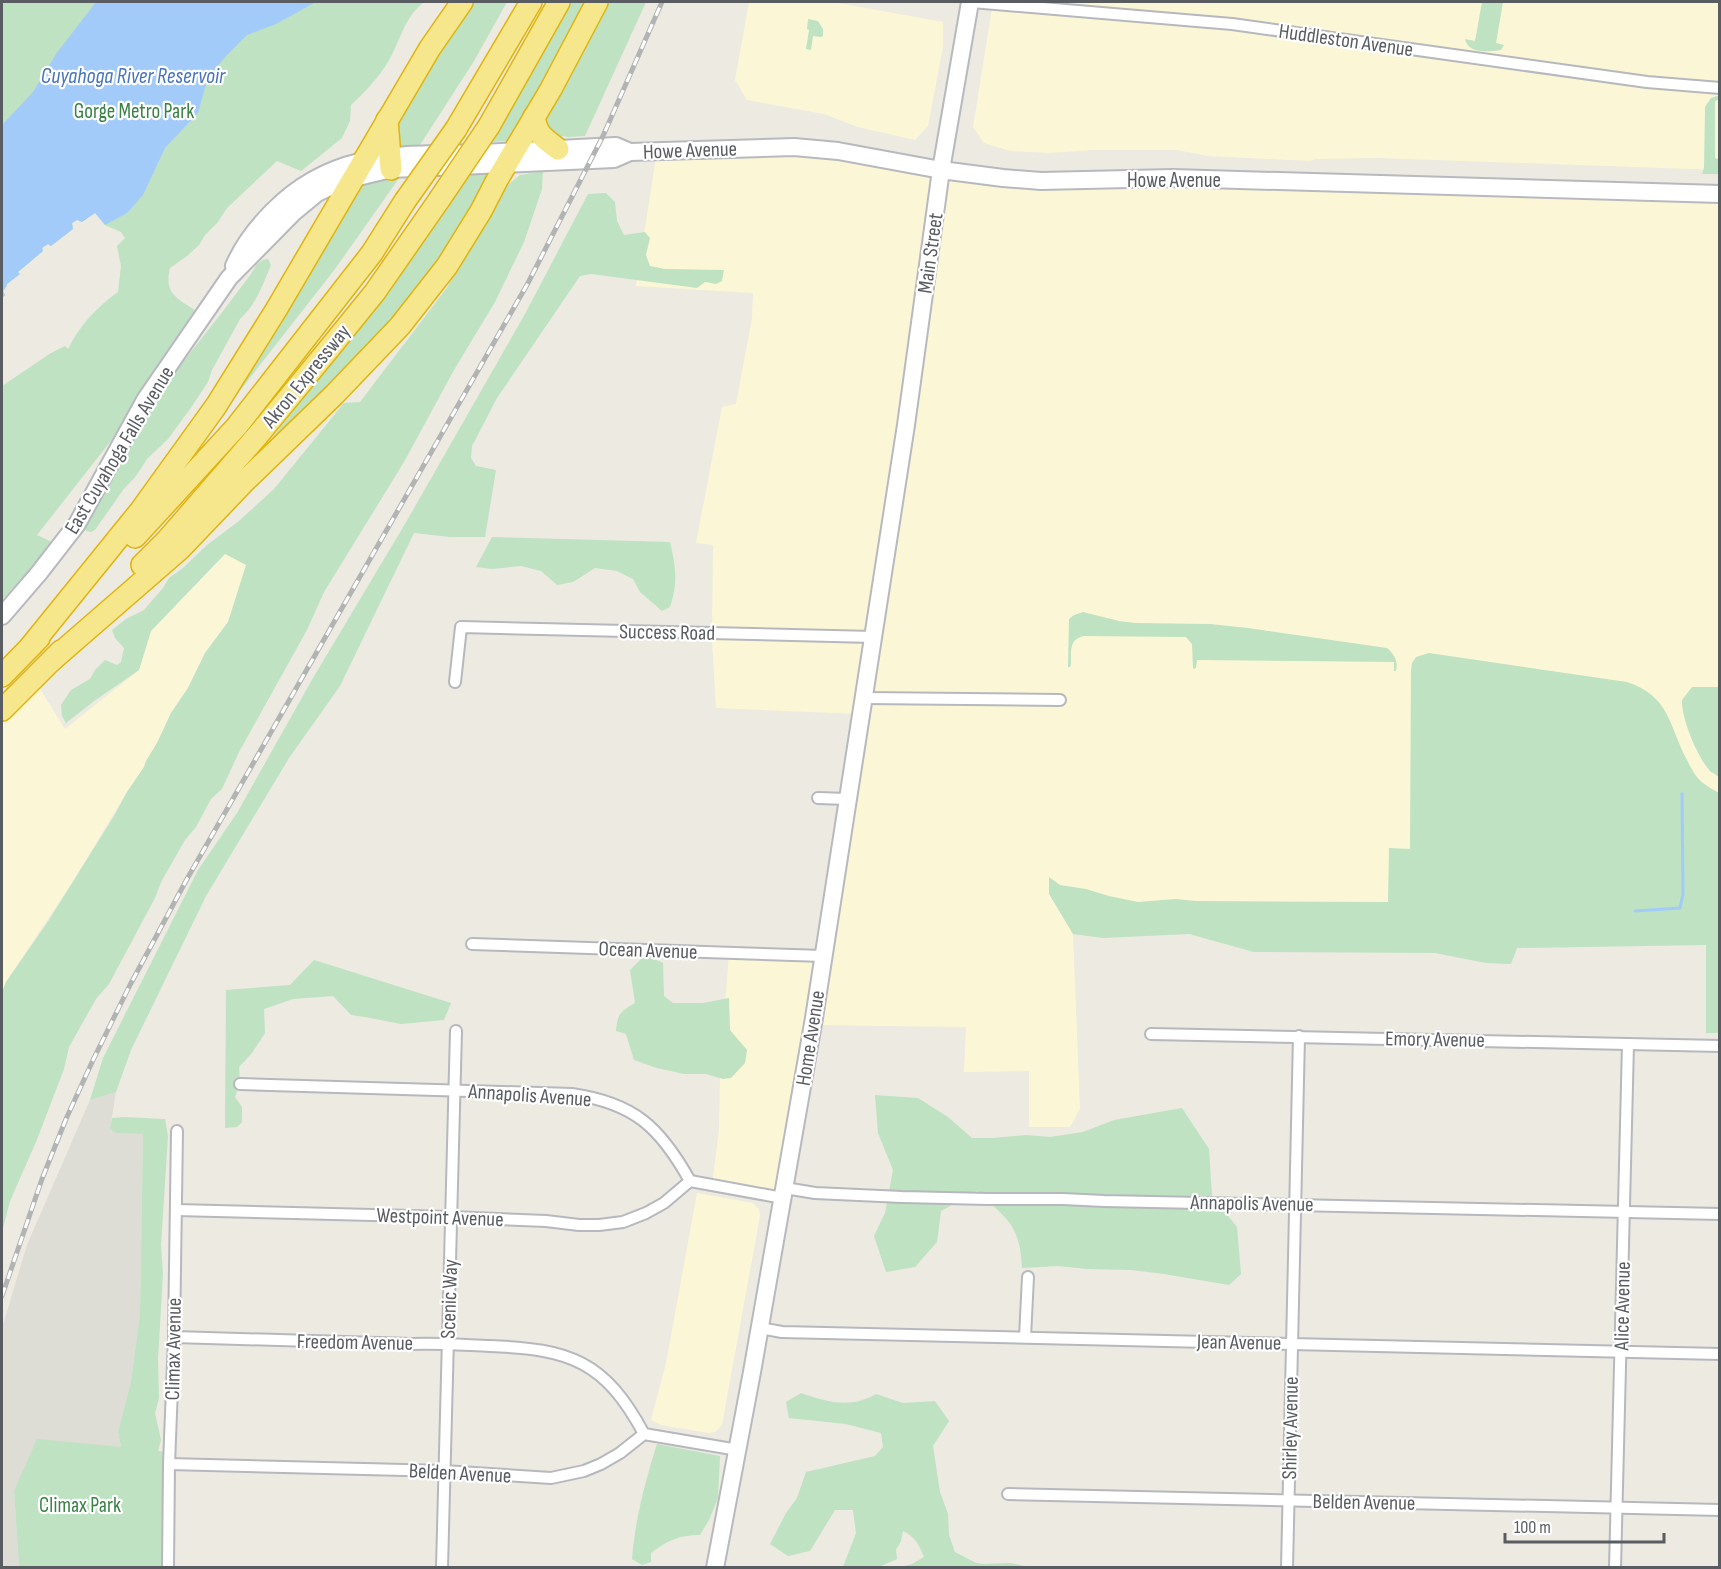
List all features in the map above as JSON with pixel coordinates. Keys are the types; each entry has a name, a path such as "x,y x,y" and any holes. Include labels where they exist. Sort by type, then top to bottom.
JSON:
{"highway":[{"path":"30,647 141,510 216,406 360,171 430,48 462,2"},
{"name":"Akron Expressway","path":"2,676 237,426 372,253 405,201 456,129 531,2"},
{"name":"Akron Expressway","path":"2,710 167,540 258,435 375,292 489,126 559,2"},
{"path":"51,661 180,549 245,481 381,347 425,296 447,266 481,211 509,158 551,89 597,2"},
{"path":"534,117 540,135 558,149"},
{"path":"387,120 390,162"}],"street":[{"name":"Huddleston Avenue","path":"971,2 1233,24 1647,82 1719,88"},
{"name":"Main Street","path":"894,506 941,170 971,2"},
{"name":"Howe Avenue","path":"509,158 558,149 616,146 630,152"},
{"name":"Howe Avenue","path":"360,171 390,162 509,158 614,159 630,152 794,147 838,151 941,170 1041,181 1173,178 1719,194"},
{"name":"East Cuyahoga Falls Avenue","path":"2,616 77,524 145,399 229,278 294,212 317,193 360,171"},
{"name":"Home Avenue","path":"715,1568 760,1328 824,956 894,506"},
{"name":"Success Road","path":"455,682 462,627 873,637"},
{"path":"864,698 1060,700"},
{"path":"818,798 848,799"},
{"name":"Ocean Avenue","path":"472,944 824,956"},
{"name":"Scenic Way","path":"442,1568 456,1031"},
{"name":"Emory Avenue","path":"1151,1034 1719,1046"},
{"name":"Shirley Avenue","path":"1287,1568 1299,1036"},
{"name":"Alice Avenue","path":"1615,1568 1628,1044"},
{"name":"Annapolis Avenue","path":"240,1084 572,1094 589,1097 617,1105 638,1116 654,1129 668,1144 690,1181 784,1193 1719,1214"},
{"name":"Climax Avenue","path":"168,1568 177,1131"},
{"name":"Westpoint Avenue","path":"176,1210 451,1217 546,1221 579,1225 611,1224 623,1222 655,1209 690,1181"},
{"path":"1025,1337 1028,1277"},
{"name":"Jean Avenue","path":"760,1328 782,1332 1719,1354"},
{"name":"Freedom Avenue","path":"174,1338 447,1343 540,1349 573,1359 600,1375 617,1391 644,1434"},
{"path":"644,1434 738,1450"},
{"name":"Belden Avenue","path":"170,1464 444,1471 535,1478 568,1476 601,1464 620,1453 644,1434"},
{"name":"Belden Avenue","path":"1008,1494 1719,1510"}],"shaded area":[{"path":"749,2 833,2 943,22 943,47 928,126 915,140 858,127 824,114 747,100 735,80"},
{"path":"993,2 1719,2 1719,170 1379,158 1310,161 1208,156 1177,150 1095,150 1049,153 1010,151 984,143 973,127"},
{"path":"775,147 941,170 1719,194 1719,942 1073,934 1080,1109 1070,1127 1029,1127 1029,1071 964,1072 966,1027 813,1025 783,1198 712,1185 719,1130 720,1071 729,953 824,956 873,637 712,633 713,545 696,543 722,407 736,404 752,318 753,293 636,286 657,151"},
{"path":"225,553 247,565 228,622 205,653 144,767 72,883 6,982 2,992 2,723 39,687 65,729 139,670 151,631"},
{"path":"712,639 868,644 857,714 716,708"},
{"path":"116,1092 110,1128 116,1133 143,1134 140,1314 131,1382 118,1432 121,1447 14,1491 19,1567 2,1568 2,1328 27,1245 90,1100"},
{"path":"697,1193 753,1203 759,1209 760,1216 722,1425 715,1432 708,1433 661,1425 651,1420 666,1363"}],"green space":[{"name":"Gorge Metro Park","path":"2,2 424,2 407,22 384,68 351,105 350,121 342,138 301,171 277,161 227,208 199,245 170,268 170,289 177,298 195,310 138,393 117,433 37,535 54,543 2,600 2,386 51,353 65,346 68,349 89,318 118,292 121,266 117,246 125,238 121,232 105,225 95,213 82,222 77,220 72,223 73,229 51,246 48,244 42,248 43,251 18,272 20,274 7,284 3,291 5,295 2,298"},
{"path":"468,2 507,2 474,61 418,148 394,148 393,123"},
{"path":"569,2 588,2 510,141 488,142"},
{"path":"602,2 646,2 585,136 568,137 548,134 543,124 547,105"},
{"path":"1482,2 1503,2 1496,43 1504,45 1501,50 1474,50 1465,39 1475,41"},
{"path":"808,19 818,21 823,29 823,36 813,36 811,50 806,49"},
{"path":"1717,96 1720,99 1715,101 1715,158 1719,159 1719,174 1702,174 1705,107 1711,98"},
{"path":"491,171 462,230 403,314 261,452 332,362 468,172"},
{"path":"543,171 542,189 524,242 495,302 454,370 404,462 324,592 307,630 239,752 222,789 211,799 196,827 185,840 109,984 96,999 69,1047 64,1069 10,1201 2,1232 2,992 6,982 49,920 144,767 205,653 228,622 246,565 225,554 151,631 139,670 66,723 62,716 61,705 71,690 90,679 105,660 117,665 121,662 124,648 115,638 112,630 126,619 144,610 169,578 274,489 344,403 360,402 446,289 504,188 520,175"},
{"path":"402,174 335,269 224,411 358,183"},
{"path":"606,193 615,202 617,221 624,235 645,232 650,238 646,255 650,266 665,269 724,270 722,281 716,284 705,282 697,288 591,274 580,276 497,398 472,446 471,458 476,466 496,470 485,537 450,537 414,533 340,686 289,758 206,896 131,1050 116,1092 90,1100 103,1058 198,870 237,813 313,678 405,524 525,314 588,194"},
{"path":"268,259 271,265 258,294 240,319 212,370 208,382 190,409 168,439 147,459 95,530 86,531 85,527 101,494 134,441 157,395 257,264"},
{"path":"492,537 670,542 675,575 670,607 662,611 640,592 633,579 617,571 595,568 573,582 557,585 541,571 521,566 492,569 476,567"},
{"path":"1083,612 1135,623 1210,624 1387,648 1395,658 1396,671 1394,671 1394,662 1197,660 1194,669 1192,644 1186,637 1084,636 1073,643 1071,664 1068,667 1069,619"},
{"path":"1429,653 1627,682 1652,695 1660,704 1694,773 1703,783 1719,793 1719,1033 1706,1033 1706,945 1517,948 1511,964 1486,963 1435,953 1254,952 1189,934 1103,938 1073,934 1049,894 1049,877 1060,885 1138,902 1176,899 1388,902 1389,848 1410,849 1412,663 1416,657"},
{"path":"1692,687 1719,687 1719,777 1706,766 1684,717 1682,700"},
{"path":"642,958 652,958 663,963 664,996 673,1003 703,1003 729,998 730,1030 747,1050 745,1063 731,1078 723,1079 706,1074 684,1074 634,1060 626,1034 616,1031 621,1014 635,1003 630,970"},
{"path":"314,960 451,1003 444,1020 401,1024 351,1015 333,996 293,999 264,1009 265,1033 252,1053 239,1067 240,1084 235,1097 242,1107 242,1122 237,1127 225,1128 226,990 290,985"},
{"path":"875,1095 918,1098 948,1117 972,1138 1026,1135 1050,1137 1083,1132 1114,1120 1182,1108 1209,1149 1212,1196 1237,1227 1241,1274 1229,1285 1131,1270 1058,1266 1022,1268 1021,1253 1015,1232 1004,1216 977,1191 941,1211 937,1242 915,1267 886,1272 874,1236 885,1213 893,1170 878,1133"},
{"name":"Climax Park","path":"112,1118 165,1119 168,1136 161,1245 163,1273 158,1360 159,1398 155,1413 161,1440 158,1451 170,1452 168,1567 19,1567 14,1491 37,1439 121,1447 118,1432 131,1382 140,1314 143,1134 116,1133 110,1128"},
{"path":"801,1393 820,1399 848,1403 876,1394 903,1403 935,1401 949,1421 933,1446 940,1492 948,1514 949,1535 955,1552 982,1564 1010,1563 1025,1567 900,1567 912,1564 924,1557 916,1541 903,1531 896,1550 897,1559 879,1567 843,1567 856,1533 853,1510 835,1510 810,1551 788,1556 770,1544 786,1513 797,1498 806,1472 875,1456 883,1447 881,1433 846,1424 789,1418 786,1402"},
{"path":"657,1444 720,1456 718,1498 700,1535 685,1536 668,1542 651,1553 651,1562 642,1565 632,1559 633,1544 641,1501"}],"water":[{"name":"Cuyahoga River Reservoir","path":"96,2 316,2 276,24 247,35 227,55 208,77 198,113 165,148 143,195 127,213 105,225 95,213 82,222 77,220 72,223 73,229 51,246 48,244 42,248 43,251 18,272 20,274 7,284 3,291 5,295 2,298 2,125 33,92 56,54"}],"waterway":[{"path":"1635,911 1680,908 1683,894 1682,794"}],"railway":[{"path":"2,1296 42,1179 66,1119 130,985 187,879 528,283 603,136 662,2"}]}
